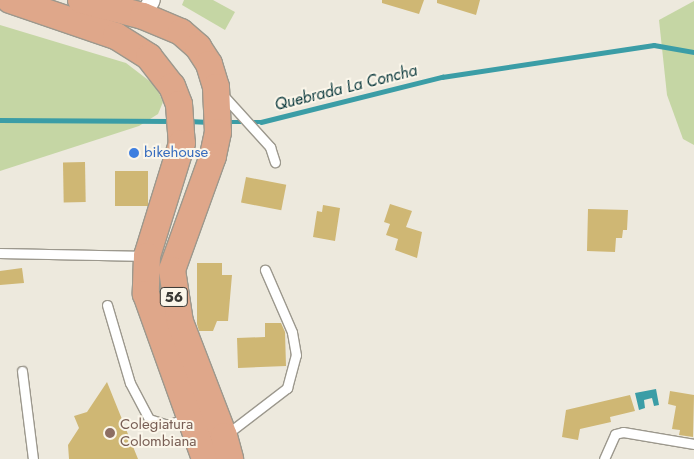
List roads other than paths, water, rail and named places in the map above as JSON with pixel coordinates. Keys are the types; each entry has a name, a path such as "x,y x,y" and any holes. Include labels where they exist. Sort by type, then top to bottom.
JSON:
{"main road":[{"name":"56","path":"10,0 116,36 135,46 161,69 172,86 179,104 182,143 147,256 144,272 149,309 191,417 205,459"},
{"name":"56","path":"85,1 147,8 181,32 198,47 209,64 217,97 218,132 213,156 172,270 180,322 227,447"}],"lane":[{"path":"217,97 270,147 275,162"},
{"path":"0,252 147,256"},
{"path":"227,447 287,388 296,355 292,332 265,270"},
{"path":"107,305 130,383 149,419 167,425 191,417"},
{"path":"22,370 33,459"},
{"path":"604,459 615,434 623,432 694,444"}],"water":[{"path":"656,389 659,405 654,406 652,398 644,400 645,408 639,410 635,393"}],"waterway":[{"name":"Quebrada La Concha","path":"226,122 261,122 442,77 654,45 694,52"},
{"name":"Quebrada La Concha","path":"0,120 171,121"},
{"name":"Quebrada La Concha","path":"189,121 209,122"}],"place":[{"name":"bikehouse","path":"134,153"},
{"name":"Colegiatura Colombiana","path":"110,433"}]}
